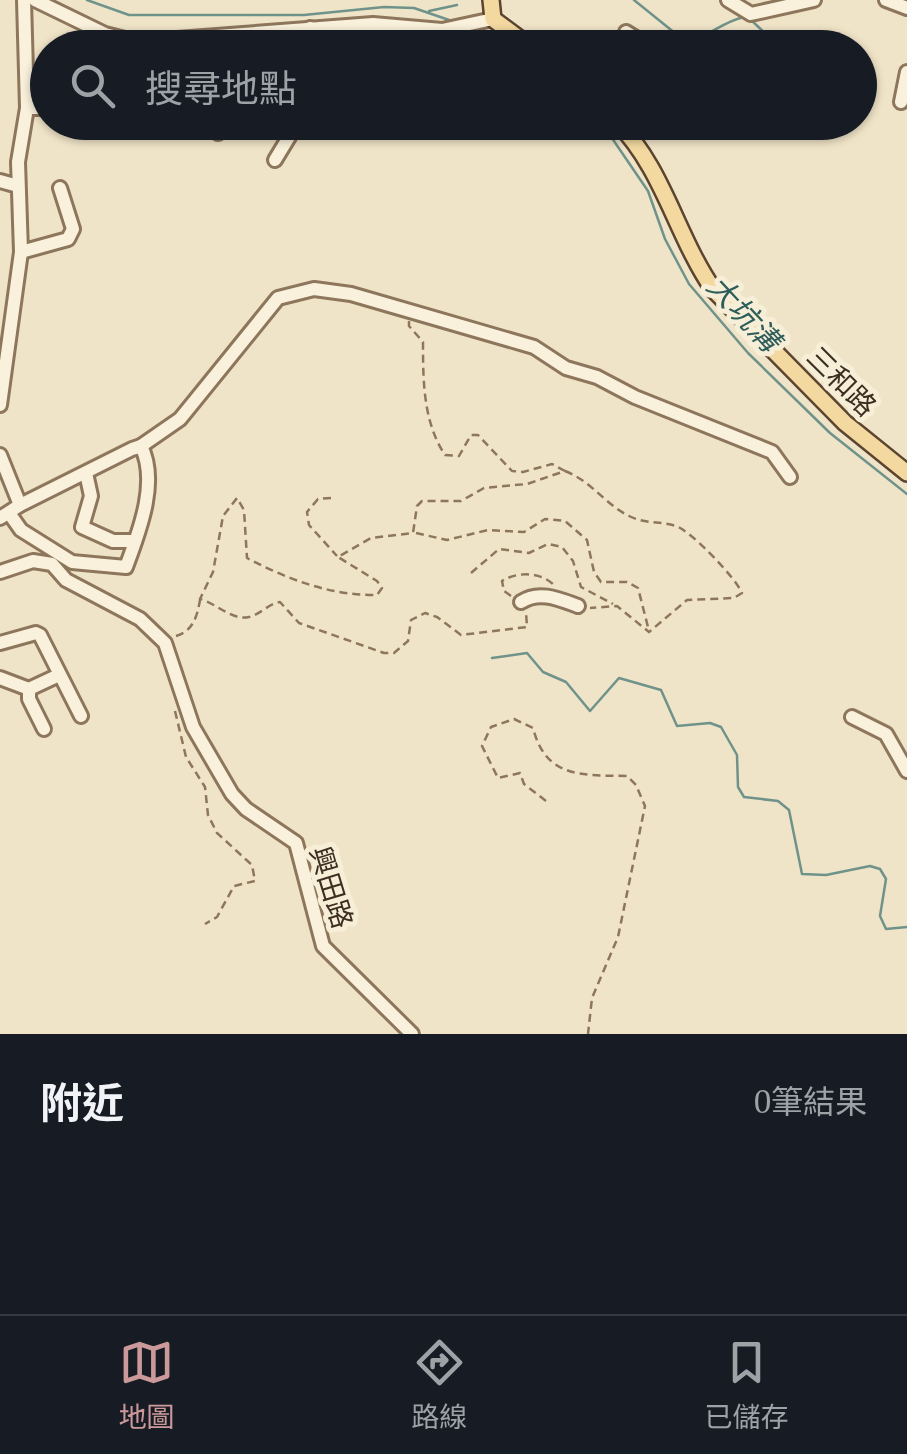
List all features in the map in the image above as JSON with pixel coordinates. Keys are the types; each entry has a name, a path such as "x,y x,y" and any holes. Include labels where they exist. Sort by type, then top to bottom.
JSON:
{"main road":[{"path":"491,0 486,20 502,30"},
{"name":"三和路","path":"634,140 657,174 713,289 845,423 907,472"}],"street":[{"path":"0,405 4,352 21,252 18,162 26,108 24,0"},
{"path":"35,0 97,30"},
{"path":"728,0 751,14 761,14 814,0"},
{"path":"886,0 907,8"},
{"path":"285,30 372,24 442,30 486,20"},
{"path":"901,102 907,72"},
{"path":"275,160 287,140"},
{"path":"0,182 18,186"},
{"path":"21,252 72,235 60,188"},
{"path":"10,512 141,446 180,419 278,298 314,289 351,294 534,347 566,368 772,452 790,478"},
{"path":"0,455 10,512 20,530 72,562 126,568 149,469 141,446"},
{"path":"86,472 91,496 82,527 112,541 135,541"},
{"path":"0,572 34,560 52,564 66,580 140,618 165,643"},
{"path":"521,602 530,596 550,596 578,606"},
{"path":"0,643 40,635 81,716"},
{"name":"興田路","path":"165,643 193,727 232,794 246,809 296,843 323,946 412,1034"},
{"path":"0,678 29,689 59,675"},
{"path":"29,689 29,699 44,729"},
{"path":"852,716 886,734 907,772"}],"path":[{"path":"408,311 410,326 423,342 423,385 434,439 445,455 459,456 472,435 478,435 512,471 552,464 589,484 630,517 650,524 678,526 736,580 742,593 734,598 688,600 649,632"},
{"path":"413,533 416,506 422,502 461,501 484,488 527,484 565,471"},
{"path":"165,643 169,636 189,629 197,618 200,599 213,572 223,516 237,498 244,510 247,558 276,574 348,596 376,595 382,588 378,581 338,557 309,525 307,512 318,499 331,498"},
{"path":"338,557 371,538 413,533 447,540 488,530 524,532 545,519 564,521 587,540 594,572 601,582 627,582 638,588 649,632"},
{"path":"471,573 498,549 529,553 548,544 562,547 574,561 581,587 617,606 649,632"},
{"path":"200,599 214,602 234,616 250,617 280,602 299,623 384,653 394,653 408,641 410,620 425,613 461,635 527,627 528,616 521,602 504,591 502,582 510,576 532,574 548,578 578,606 617,606"},
{"path":"173,698 186,757 205,787 208,816 217,833 252,865 256,881 234,886 216,917 206,924"},
{"path":"546,801 524,784 520,773 498,778 491,769 482,746 491,727 514,718 533,728 538,745 552,764 580,775 627,776 636,785 645,806 618,937 592,998 588,1034"}],"waterway":[{"name":"大坑溝","path":"87,0 129,15 304,15 384,7 414,8 452,21"},
{"path":"634,0 671,30"},
{"path":"429,11 457,5"},
{"path":"714,30 744,17"},
{"path":"750,19 762,30"},
{"name":"大坑溝","path":"613,140 648,191 665,239 689,284 748,353 830,433 907,494"},
{"path":"492,658 527,653 543,672 566,682 590,711 619,678 661,690 677,726 710,723 721,727 737,755 738,787 744,797 778,801 789,810 802,874 826,875 870,866 880,869 886,879 880,916 886,929 907,927"}]}
